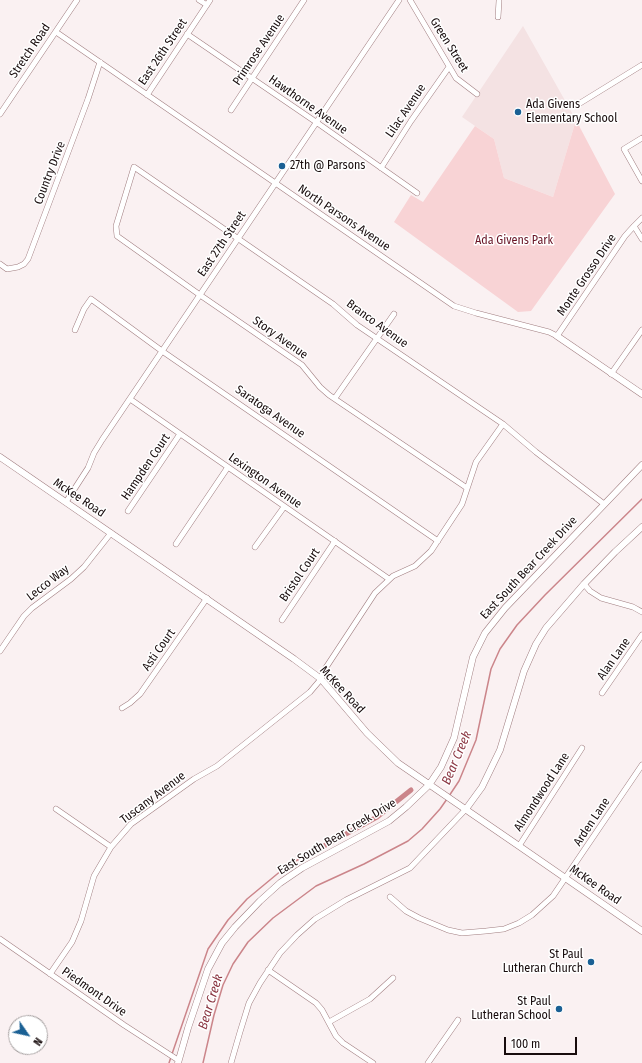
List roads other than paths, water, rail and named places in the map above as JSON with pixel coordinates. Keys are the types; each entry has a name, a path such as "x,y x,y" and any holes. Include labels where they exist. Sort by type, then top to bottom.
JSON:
{"street":[{"name":"Stretch Road","path":"0,114 77,0"},
{"path":"200,0 207,5"},
{"name":"East 26th Street","path":"147,95 210,0"},
{"name":"Primrose Avenue","path":"230,110 304,0"},
{"name":"East 27th Street","path":"66,502 88,468 102,440 399,0"},
{"name":"Green Street","path":"410,0 449,67 460,81 477,94"},
{"path":"498,0 498,17"},
{"name":"North Parsons Avenue","path":"56,32 454,306 549,332 557,336"},
{"name":"Hawthorne Avenue","path":"187,34 417,193"},
{"name":"Country Drive","path":"0,264 8,269 18,267 24,264 28,259 88,99 100,62"},
{"path":"577,105 642,65"},
{"name":"Lilac Avenue","path":"381,168 411,121 449,67"},
{"path":"642,138 624,149 642,181"},
{"name":"Story Avenue","path":"134,167 116,226 117,236 302,365 320,386 335,398 467,488"},
{"name":"Branco Avenue","path":"134,167 333,304 357,325 503,424 536,452 604,504"},
{"name":"Monte Grosso Drive","path":"557,336 634,226 642,218"},
{"path":"634,226 642,239"},
{"name":"Saratoga Avenue","path":"75,330 84,309 91,300 162,351 438,541"},
{"path":"335,398 394,314"},
{"path":"611,374 642,330"},
{"path":"557,336 642,394"},
{"name":"Lexington Avenue","path":"130,399 389,579"},
{"name":"Tuscany Avenue","path":"50,974 72,942 81,921 94,876 110,847 131,824 194,779 224,761 305,697 321,679 323,672 375,593 389,579 401,571 415,566 427,556 438,541 462,504 476,462 503,424"},
{"name":"Hampden Court","path":"128,511 180,434"},
{"name":"McKee Road","path":"0,456 274,644 321,679 367,733 398,763 642,931"},
{"name":"East South Bear Creek Drive","path":"178,1062 208,969 222,943 260,901 280,883 302,868 388,821 406,807 429,785 441,767 454,738 474,657 486,633 505,608 642,465"},
{"path":"176,544 228,467"},
{"path":"255,548 284,506"},
{"path":"231,1063 249,1003 268,970 280,953 315,919 346,900 410,868 482,787 500,750 524,671 533,649 546,628 584,584 642,527"},
{"name":"Lecco Way","path":"0,651 24,616 84,567 111,533"},
{"name":"Bristol Court","path":"282,620 335,541"},
{"path":"584,584 595,595 601,598 633,607 642,612"},
{"name":"Asti Court","path":"122,708 140,694 207,598"},
{"name":"Alan Lane","path":"602,693 642,635"},
{"name":"Almondwood Lane","path":"519,846 582,748"},
{"name":"Arden Lane","path":"390,897 406,911 448,930 462,933 486,931 512,926 532,915 548,902 566,878 642,765"},
{"path":"56,809 110,847"},
{"name":"Piedmont Drive","path":"0,939 178,1062"},
{"path":"268,970 316,1003 322,1010 336,1036 373,1063"},
{"path":"328,1022 370,999 393,978"},
{"path":"428,1063 458,1020"}],"waterway":[{"name":"Bear Creek","path":"449,796 459,781 476,740 491,669 500,649 517,625 545,595 642,499"},
{"path":"322,847 377,817 411,790"},
{"name":"Bear Creek","path":"203,1063 214,1015 223,985 233,964 248,942 273,918 316,886 364,864 408,841 422,829 447,799"},
{"path":"172,1054 208,949 228,920 247,899 288,865 322,847"},
{"path":"169,1063 171,1057"}],"place":[{"name":"Ada Givens Elementary School","path":"518,112"},
{"name":"27th @ Parsons","path":"282,166"},
{"name":"St Paul Lutheran Church","path":"591,962"},
{"name":"St Paul Lutheran School","path":"559,1009"}],"park label":[{"name":"Ada Givens Park","path":"514,241"}]}
